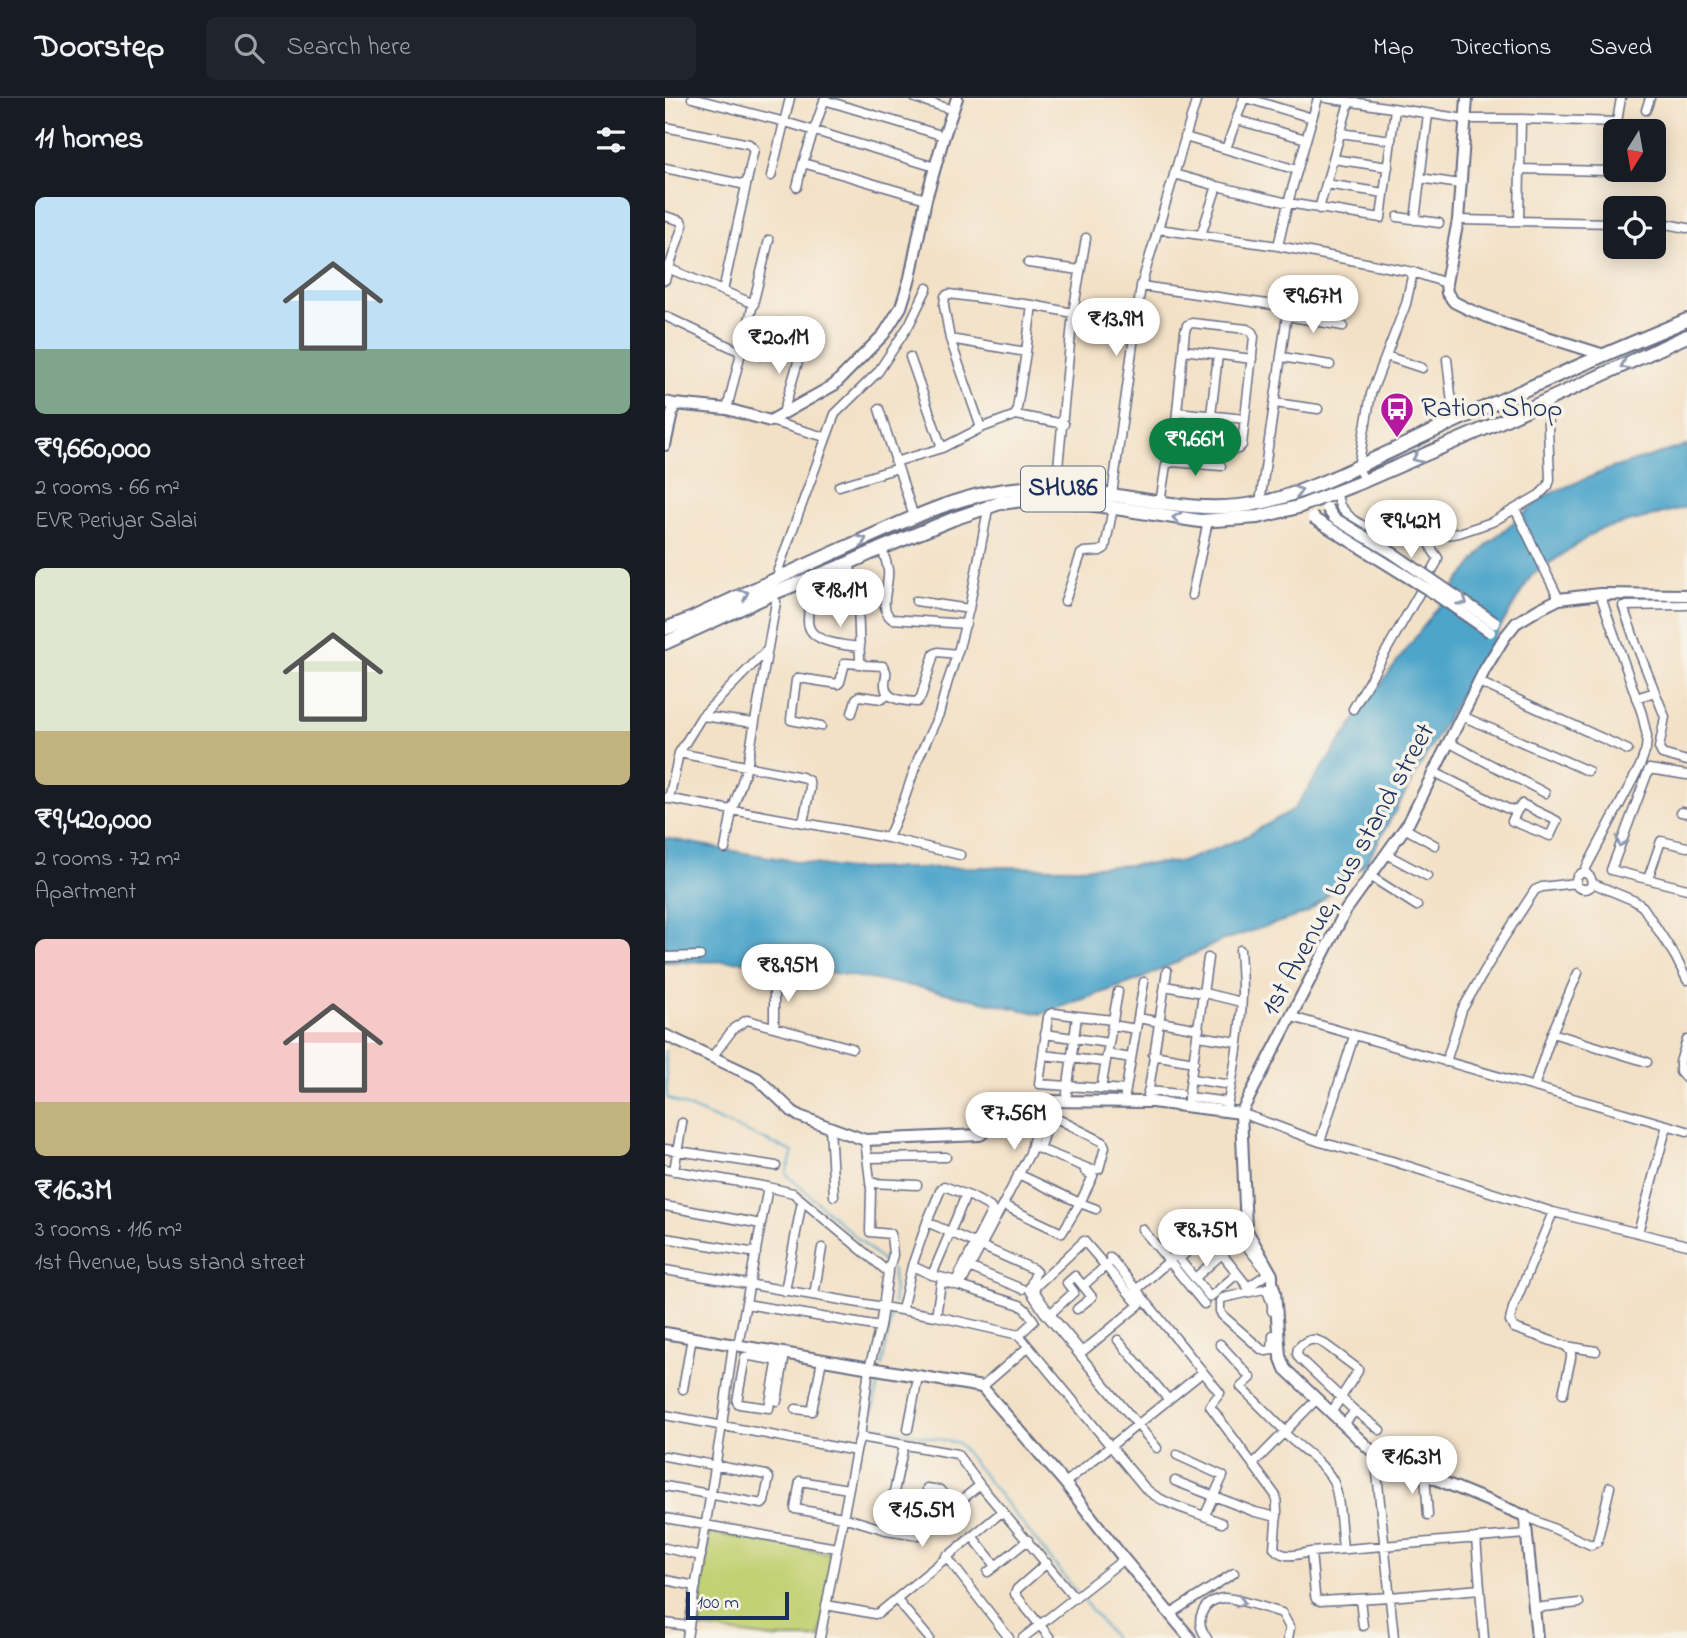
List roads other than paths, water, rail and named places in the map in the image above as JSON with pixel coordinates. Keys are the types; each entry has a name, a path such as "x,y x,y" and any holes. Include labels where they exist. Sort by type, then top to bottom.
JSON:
{"main road":[{"name":"SHU86","path":"665,629 913,517 955,502 1057,499 1160,503 1215,509 1260,503 1303,490 1502,399 1687,320"},
{"name":"SHU86","path":"665,643 987,500 1025,488 1056,488 1173,517 1208,521 1258,517 1328,499 1687,336"},
{"path":"1502,399 1512,416"}],"street":[{"path":"692,98 785,122 935,167"},
{"path":"771,176 790,98"},
{"path":"915,98 953,110"},
{"path":"770,421 834,385 884,334 901,307 910,278 926,199 957,98"},
{"path":"1065,601 1081,554 1105,548 1141,286 1197,98"},
{"path":"1226,149 1245,98 1266,101 1312,118"},
{"path":"1279,246 1318,98"},
{"path":"1326,98 1465,119 1521,119 1603,126"},
{"path":"1467,98 1458,220 1446,283 1447,293 1454,302 1509,326 1604,355"},
{"path":"1618,119 1621,98"},
{"path":"1646,110 1650,98"},
{"path":"797,187 824,99 944,136"},
{"path":"1319,209 1349,102"},
{"path":"1174,174 1289,203 1381,218 1395,109"},
{"path":"1415,220 1428,114"},
{"path":"1519,220 1521,119"},
{"path":"1237,120 1306,139"},
{"path":"665,127 753,146 755,151 723,291"},
{"path":"1340,133 1391,140"},
{"path":"1185,137 1297,170"},
{"path":"1333,159 1388,167"},
{"path":"803,163 926,199"},
{"path":"665,168 746,185"},
{"path":"1519,169 1603,170"},
{"path":"1420,178 1460,184"},
{"path":"1326,184 1384,193"},
{"path":"1201,235 1217,186"},
{"path":"665,216 681,221 683,225 665,280"},
{"path":"1398,218 1439,223"},
{"path":"1458,220 1603,223"},
{"path":"1666,224 1687,228"},
{"path":"1158,229 1279,246 1413,272 1446,283"},
{"path":"1056,488 1073,313 1086,237"},
{"path":"727,409 769,240"},
{"path":"1028,263 1080,270"},
{"path":"667,268 754,304"},
{"path":"1364,481 1358,467 1371,394 1406,304 1413,272"},
{"path":"1141,286 1288,307 1260,503"},
{"path":"778,570 835,414 878,372 909,325 927,288"},
{"path":"981,428 950,340 945,320 945,296 949,294 1032,305 1073,313"},
{"path":"1016,415 1032,305"},
{"path":"1287,316 1343,326"},
{"path":"665,317 741,352"},
{"path":"1172,462 1187,326 1192,323 1247,329 1252,332 1254,337 1242,445 1238,449 1175,443"},
{"path":"950,340 1026,352"},
{"path":"783,413 802,348"},
{"path":"1183,350 1252,359"},
{"path":"1211,415 1218,355"},
{"path":"910,356 942,448"},
{"path":"1385,356 1422,368"},
{"path":"1282,357 1330,365"},
{"path":"1447,359 1454,422"},
{"path":"1328,499 1367,528 1428,538 1459,533 1492,522 1539,495 1548,486 1547,401"},
{"path":"1275,402 1318,409"},
{"path":"665,445 669,403 727,409 825,437"},
{"path":"879,409 913,517"},
{"path":"1177,412 1245,419"},
{"path":"839,486 942,448 981,428 1016,415 1063,424"},
{"path":"1160,503 1166,465 1172,462 1221,466"},
{"path":"1328,499 1334,518 1394,554 1492,628"},
{"path":"888,838 918,759 939,714 957,654 969,609 987,500"},
{"path":"1298,507 1506,637"},
{"path":"1515,509 1559,599"},
{"path":"1192,595 1208,521"},
{"path":"1353,709 1437,562 1438,558 1428,538"},
{"path":"882,548 889,571 885,610 889,617 965,624"},
{"path":"849,563 858,601 861,664"},
{"path":"809,587 811,601 808,623 814,635 836,643 860,647"},
{"path":"1584,872 1592,878 1592,883 1584,889 1576,883 1576,878 1584,872 1640,766 1647,736 1642,714 1600,594"},
{"name":"1st Avenue, bus stand street","path":"1241,1113 1346,910 1404,828 1479,682 1516,622 1559,599 1600,594 1687,595"},
{"path":"811,601 858,601"},
{"path":"916,601 969,609"},
{"path":"725,849 732,811 747,767 776,602"},
{"path":"1687,605 1623,606 1665,717 1659,748 1662,754 1687,761"},
{"path":"767,650 702,716 679,753 667,799 888,838 960,855"},
{"path":"821,726 791,720 796,680 799,678 838,684 845,663 883,666 887,671 885,683 888,695 891,698 917,702 935,652 957,654"},
{"path":"1633,687 1650,681"},
{"path":"1479,682 1628,750"},
{"path":"1636,698 1655,692"},
{"path":"852,713 859,696 882,699 888,695"},
{"path":"702,716 754,723"},
{"path":"1461,716 1588,771"},
{"path":"1448,743 1545,793"},
{"path":"679,753 803,777 809,781 810,789 803,822"},
{"path":"1687,775 1649,769 1611,870 1687,889"},
{"path":"1434,772 1517,811"},
{"path":"1522,804 1557,821 1550,836 1512,821 1517,811 1522,804"},
{"path":"1618,808 1632,813"},
{"path":"1404,828 1435,845"},
{"path":"1648,879 1661,841 1687,847"},
{"path":"1385,854 1427,876"},
{"path":"1370,876 1417,906"},
{"path":"1446,1062 1462,1010 1535,890 1576,883"},
{"path":"1592,883 1636,901 1643,907 1675,956 1687,980"},
{"path":"1227,1107 1238,1041 1241,1002 1240,950"},
{"path":"665,957 700,956"},
{"path":"1186,1099 1192,1079 1200,993 1208,958"},
{"path":"1147,1096 1167,971"},
{"path":"1534,1087 1552,1033 1578,973"},
{"path":"774,981 774,1027"},
{"path":"1125,1096 1144,982"},
{"path":"1165,985 1241,1002"},
{"path":"1101,1089 1118,992"},
{"path":"1125,1096 1101,1089 1039,1084 1045,1034 1050,1014 1054,1013 1136,1029"},
{"path":"1066,1101 1077,1016"},
{"path":"1292,1017 1687,1131"},
{"path":"1138,1018 1238,1041"},
{"path":"712,1057 734,1028 747,1020 852,1048"},
{"path":"1552,1033 1647,1062"},
{"path":"1045,1034 1109,1042"},
{"path":"665,1035 757,1078 799,1116 865,1140 980,1135 1025,1105 1037,1101 1125,1096 1186,1099 1227,1107 1320,1142 1392,1161 1553,1212 1687,1245"},
{"path":"1320,1142 1354,1036"},
{"path":"1687,1040 1680,1062 1680,1072 1687,1080"},
{"path":"1042,1055 1131,1059"},
{"path":"1153,1055 1194,1062"},
{"path":"1192,1079 1231,1085"},
{"path":"1034,1148 1037,1101"},
{"path":"1241,1113 1246,1229 1269,1273 1276,1335 1285,1369 1375,1454 1591,1545 1597,1542 1610,1487"},
{"path":"912,1266 932,1275 957,1281 1003,1205 1050,1116 1103,1142 1105,1147 1099,1169 1096,1170 1034,1148"},
{"path":"682,1123 670,1170 793,1193 889,1269"},
{"path":"1638,1233 1667,1125"},
{"path":"830,1127 834,1196"},
{"path":"865,1140 870,1183 870,1232 891,1234 893,1255 889,1269 893,1308"},
{"path":"1003,1205 1064,1233 1093,1176 1034,1148"},
{"path":"665,1149 776,1166"},
{"path":"867,1158 946,1157"},
{"path":"1018,1174 1096,1209"},
{"path":"870,1183 917,1185"},
{"path":"820,1638 880,1327 893,1308 912,1266 943,1186 967,1195 992,1210 960,1286"},
{"path":"687,1638 736,1345 768,1187"},
{"path":"932,1275 967,1195"},
{"path":"785,1290 802,1201"},
{"path":"665,1206 761,1224"},
{"path":"1553,1212 1510,1321 1514,1328 1566,1346 1596,1351"},
{"path":"1237,1274 1210,1297 1179,1259 1226,1221 1269,1273"},
{"path":"927,1222 1033,1269 1036,1272 1029,1289 1157,1448"},
{"path":"1142,1229 1204,1304"},
{"path":"1205,1237 1248,1287 1269,1273"},
{"path":"665,1238 756,1253"},
{"path":"1109,1261 1139,1305 1082,1352 1047,1313 1033,1289 1084,1241 1109,1261 1136,1290 1220,1393 1209,1406 1276,1496 1275,1548 1278,1553 1285,1556 1527,1534"},
{"path":"1136,1290 1189,1243"},
{"path":"814,1295 822,1248"},
{"path":"1195,1278 1222,1254"},
{"path":"1083,1286 1109,1261"},
{"path":"969,1267 1022,1289"},
{"path":"665,1270 893,1308 1019,1335 1152,1494 1222,1523"},
{"path":"1019,1335 1074,1292 1067,1283 1075,1276 1092,1297 1077,1308"},
{"path":"936,1316 941,1283 944,1282 1020,1305 1034,1321"},
{"path":"1270,1287 1223,1298 1220,1301 1220,1311 1266,1352 1272,1350 1276,1335"},
{"path":"746,1304 880,1327"},
{"path":"665,1333 781,1356"},
{"path":"683,1389 692,1337"},
{"path":"1331,1413 1341,1398 1358,1369 1321,1341 1312,1339 1298,1348 1299,1358 1341,1398 1355,1411 1380,1430"},
{"path":"1118,1340 1168,1399"},
{"path":"1220,1344 1251,1378 1241,1387 1333,1480 1343,1549"},
{"path":"1563,1394 1571,1358 1571,1352 1566,1346"},
{"path":"982,1387 1028,1347"},
{"path":"781,1356 769,1408 739,1404 737,1402 745,1357 750,1356 781,1356 822,1360 982,1387 1065,1483 1190,1638"},
{"path":"777,1401 781,1356"},
{"path":"796,1409 812,1411 822,1360"},
{"path":"1065,1483 1203,1372"},
{"path":"908,1429 918,1377"},
{"path":"1253,1464 1317,1399"},
{"path":"1344,1424 1355,1411"},
{"path":"665,1415 856,1451"},
{"path":"860,1437 957,1454 1075,1598"},
{"path":"886,1530 904,1444"},
{"path":"1375,1454 1394,1638"},
{"path":"1177,1455 1223,1476 1205,1515"},
{"path":"665,1456 766,1475 769,1478 762,1504 665,1486"},
{"path":"1425,1475 1428,1515"},
{"path":"848,1489 800,1480 795,1509 843,1517 886,1530 915,1535 920,1534 980,1485"},
{"path":"1175,1481 1255,1512 1277,1517"},
{"path":"927,1488 940,1490 953,1507"},
{"path":"826,1605 879,1613 1003,1511"},
{"path":"1525,1516 1537,1638"},
{"path":"665,1518 837,1548"},
{"path":"972,1535 996,1566"},
{"path":"1476,1538 1484,1638"},
{"path":"988,1572 1028,1540"},
{"path":"665,1548 701,1556"},
{"path":"1311,1552 1316,1599 1360,1599 1480,1589"},
{"path":"946,1556 1009,1638"},
{"path":"1023,1638 1125,1559"},
{"path":"1047,1563 1015,1594 1050,1638"},
{"path":"1170,1615 1234,1573"},
{"path":"665,1580 697,1586"},
{"path":"1202,1637 1199,1618 1204,1607 1214,1600 1225,1598 1282,1613 1290,1628 1288,1638"},
{"path":"896,1599 929,1638"},
{"path":"1360,1599 1363,1626"},
{"path":"1534,1608 1579,1603"},
{"path":"665,1623 689,1626"}],"water":[{"path":"1687,445 1687,507 1598,530 1531,576 1464,688 1366,863 1307,913 1221,941 1141,979 1041,1014 918,987 762,961 665,962 665,838 847,869 1077,868 1181,862 1241,839 1294,809 1366,704 1488,544 1544,496 1609,469"}],"waterway":[{"path":"665,1051 667,1098 793,1152 786,1174 887,1265"},
{"path":"891,1269 894,1304"},
{"path":"882,1366 892,1313"},
{"path":"880,1375 870,1425 958,1443 1076,1591"},
{"path":"1082,1598 1114,1638"}],"place":[{"name":"Ration Shop","path":"1397,439"}]}
